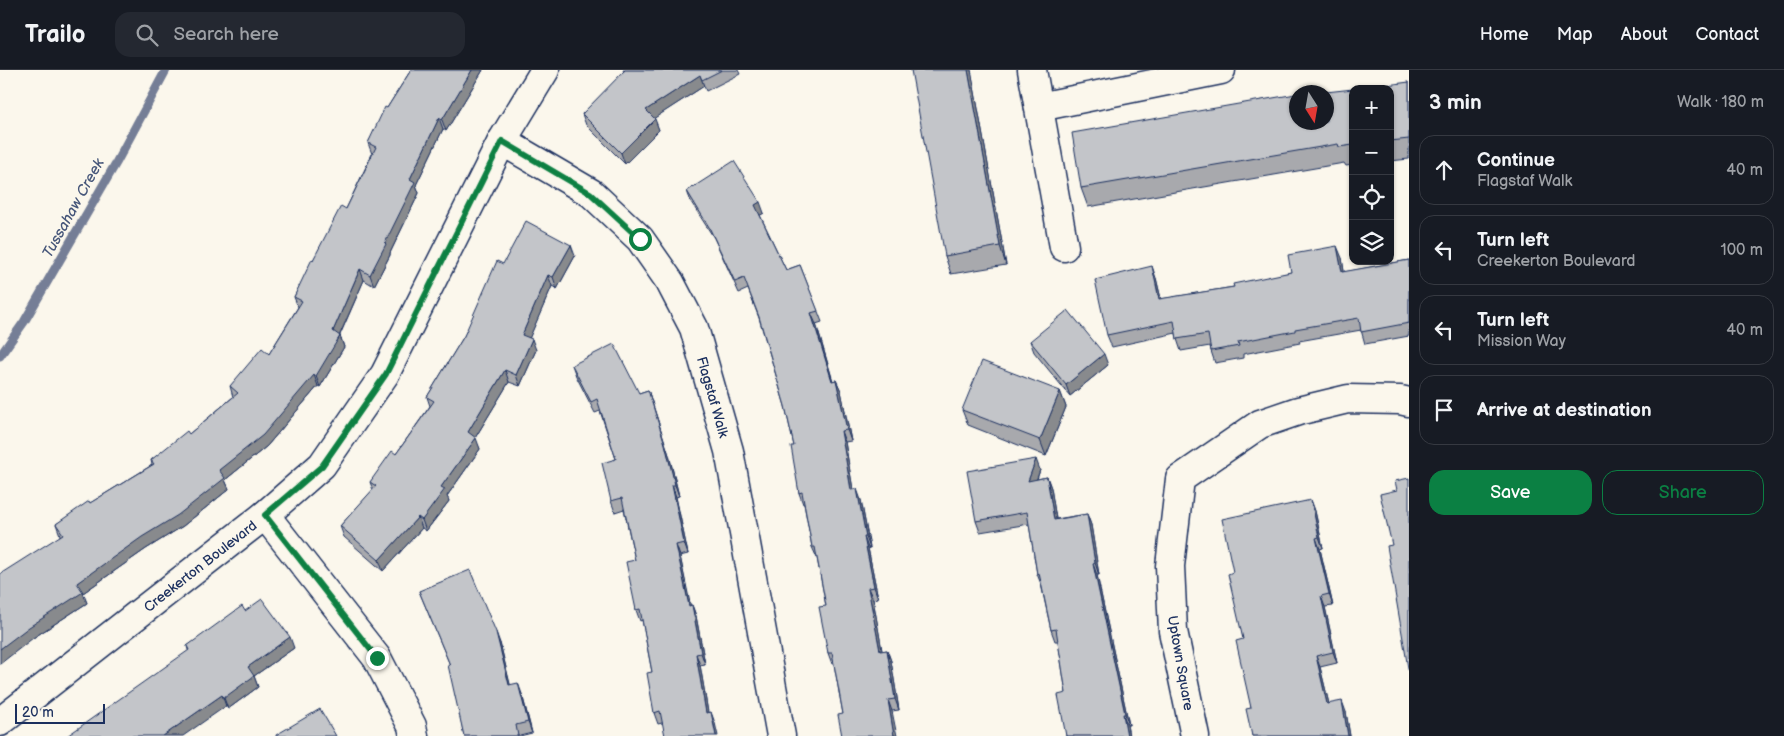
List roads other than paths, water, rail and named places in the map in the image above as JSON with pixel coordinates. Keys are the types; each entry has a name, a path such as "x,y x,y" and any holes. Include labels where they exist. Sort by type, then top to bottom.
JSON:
{"street":[{"name":"Creekerton Boulevard","path":"0,722 265,515 322,466 386,374 502,141 545,70"},
{"path":"1032,70 1064,247"},
{"path":"1039,107 1220,70"},
{"name":"Flagstaf Walk","path":"502,141 590,193 640,239 670,282 694,328 729,451 781,736"},
{"name":"Uptown Square","path":"1195,736 1173,630 1170,566 1180,479 1260,424 1298,411 1348,399 1400,400 1409,402"},
{"path":"265,515 377,658 412,726 414,736"}],"waterway":[{"name":"Tussahaw Creek","path":"0,356 24,322 116,163 166,70"}]}
